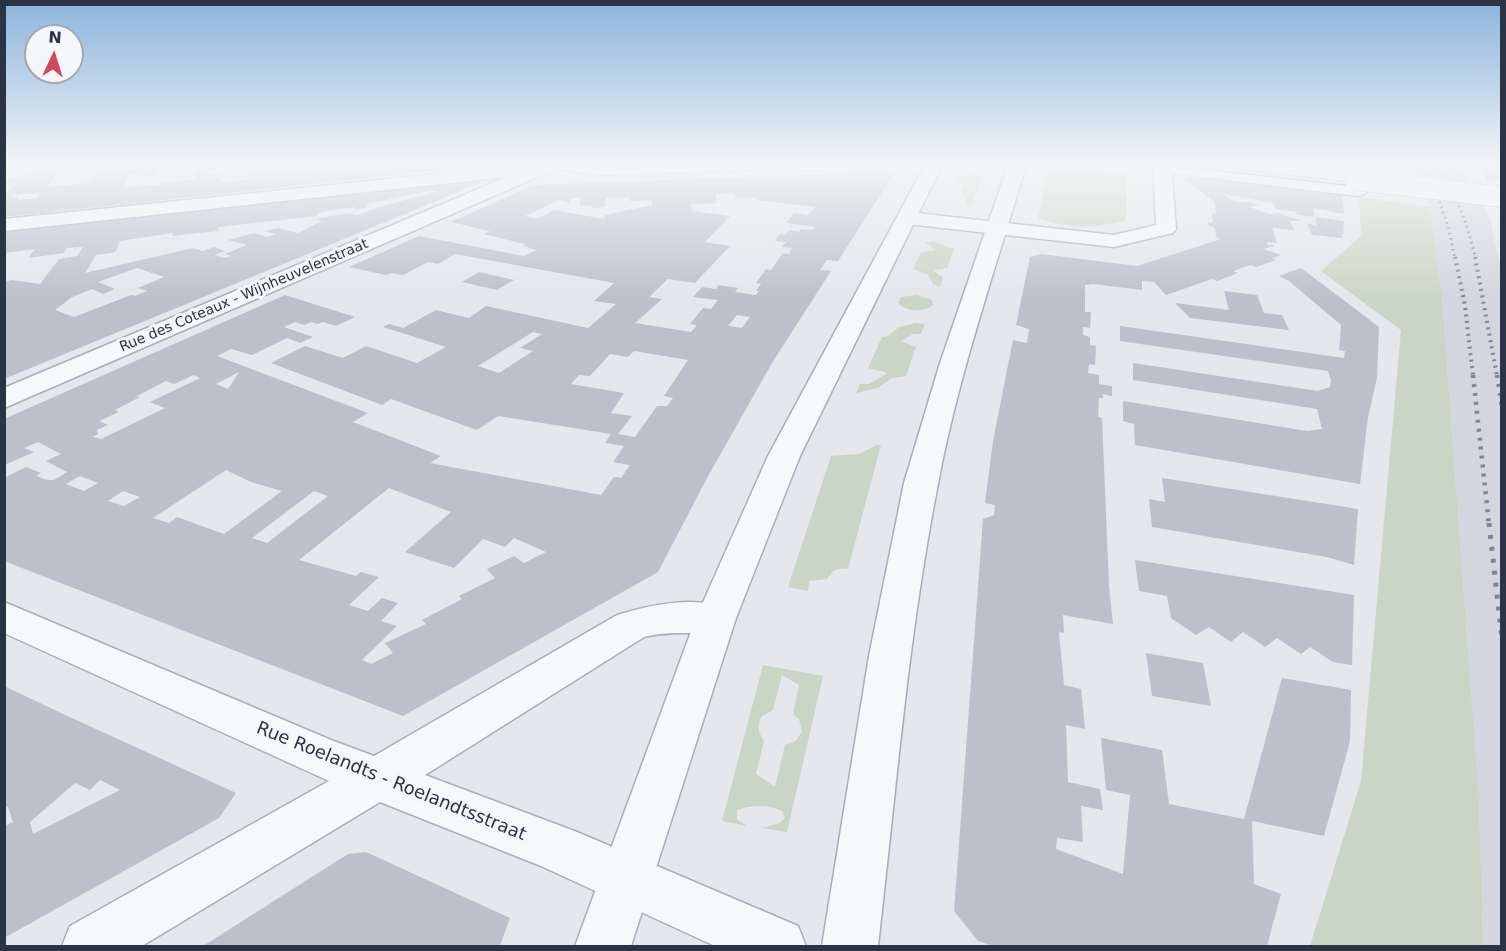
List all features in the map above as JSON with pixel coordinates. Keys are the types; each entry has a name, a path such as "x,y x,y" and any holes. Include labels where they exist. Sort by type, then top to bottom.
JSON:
{"street":[{"path":"4,225 150,209"},
{"name":"Rue des Coteaux - Wijnheuvelenstraat","path":"4,399 448,209"},
{"path":"603,946 716,618 784,456 911,209"},
{"path":"850,946 892,640 921,483 946,382 970,303 1003,209"},
{"path":"907,218 1114,241 1166,229 1163,209"},
{"name":"Rue Roelandts - Roelandtsstraat","path":"4,616 314,754 559,849 778,946"},
{"path":"90,946 631,626 660,618 716,618"}],"shaded area":[{"path":"1430,209 1485,209 1490,219 1501,267 1501,946 1483,946 1479,798 1442,297"}],"green space":[{"path":"1040,209 1126,209 1126,220 1105,225 1070,226 1038,218"},
{"path":"1360,209 1430,209 1442,297 1479,798 1483,946 1310,946 1361,781 1401,330 1321,271 1361,236"},
{"path":"925,242 934,242 954,249 947,268 933,270 943,278 940,287 933,284 928,275 913,269 921,252 936,250"},
{"path":"917,295 932,300 933,305 929,308 915,310 898,303 901,297"},
{"path":"916,323 925,324 921,334 913,334 901,341 916,347 906,376 892,378 878,388 856,393 860,384 869,384 886,374 868,368 882,337 888,336 899,327"},
{"path":"881,445 848,569 835,570 827,579 809,581 808,591 788,587 831,456 858,454"},
{"path":"763,665 823,676 787,832 762,828 780,823 785,817 782,811 766,806 737,810 737,819 747,826 722,821","holes":["782,675 799,685 793,714 799,719 802,731 796,741 785,745 775,787 756,774 764,741 759,732 759,724 761,717 773,710"]}],"building":[{"path":"4,209 75,209 4,217"},
{"path":"209,209 338,209 326,211 317,216 219,227 218,231 172,236 173,233 120,241 116,251 96,255 85,273 193,248 203,251 214,247 225,251 215,255 225,258 231,256 225,254 247,245 228,240 254,233 267,237 276,234 264,231 278,228 298,233 322,221 315,219 349,213 357,215 373,209 416,209 4,379 4,282 12,280 40,284 59,259 77,256 83,247 67,248 64,253 28,258 35,249 4,253 4,232","holes":["137,268 164,277 138,288 147,291 74,317 55,310 72,297 92,289 103,294 115,289 98,282"]},
{"path":"479,209 539,209 525,216 537,219 554,210 604,219 605,215 631,209 692,209 730,216 705,242 730,246 695,283 668,279 649,297 662,299 635,323 691,332 697,325 690,324 703,308 711,309 718,300 693,297 702,287 716,289 719,285 738,288 735,292 756,295 761,284 756,283 766,269 771,270 783,253 789,254 792,248 782,247 786,242 775,241 780,234 785,235 790,230 799,232 801,229 813,230 816,227 786,223 794,213 808,215 814,209 871,209 838,261 827,260 820,270 831,271 772,363 707,478 658,572 403,716 4,561 4,478 26,467 41,473 36,476 47,480 54,480 67,472 46,461 61,454 38,442 24,448 34,452 7,464 4,463 4,419 285,295 355,317 336,326 323,322 318,324 311,322 304,325 295,322 284,327 313,337 300,343 287,338 252,355 231,349 217,356 368,413 353,422 441,456 430,463 601,495 614,477 621,478 630,465 613,462 624,446 605,443 611,434 498,416 477,430 391,399 382,405 271,363 305,346 343,358 366,346 417,363 446,347 383,327 389,324 403,328 436,310 469,318 486,306 588,328 616,304 594,301 614,283 455,254 438,264 428,262 403,275 391,273 386,275 349,267 419,236 524,256 536,250 523,246 525,244 483,234 490,231 451,222","holes":["737,315 750,317 742,328 728,326","533,332 542,334 520,348 533,351 499,373 478,366","634,351 688,360 664,396 673,398 667,406 657,406 635,437 618,434 632,416 611,413 624,393 571,384 579,375 590,376 610,354 628,357","239,372 228,389 216,384","194,375 200,378 150,402 165,408 101,439 93,437 98,434 97,430 108,425 99,421 119,412 115,410 166,381 174,384","226,470 251,482 282,491 224,534 177,517 169,523 153,518","80,476 98,483 84,491 66,484","389,488 451,512 405,552 454,568 483,539 505,547 514,538 546,552 524,563 514,556 487,569 495,578 459,596 462,599 422,620 426,624 385,643 393,653 371,664 362,660 397,626 381,621 398,603 382,598 368,611 349,605 379,577 361,572 356,576 299,560","123,491 140,497 124,506 108,501","314,491 328,496 267,543 252,538"]},
{"path":"1216,209 1256,209 1270,214 1278,213 1302,221 1290,221 1294,230 1272,228 1277,243 1267,242 1268,245 1275,245 1264,249 1281,255 1272,258 1276,260 1256,267 1251,265 1233,271 1238,273 1217,281 1212,279 1166,295 1154,282 1142,281 1142,290 1085,285 1085,312 1091,312 1090,328 1083,327 1083,335 1090,337 1090,345 1096,346 1095,365 1089,364 1088,373 1099,375 1099,384 1112,386 1112,396 1103,394 1103,398 1099,398 1098,417 1102,418 1109,586 1113,624 1063,615 1064,633 1059,632 1064,685 1081,689 1085,729 1066,725 1068,782 1100,789 1103,810 1081,806 1083,842 1057,838 1056,849 1123,874 1130,795 1106,790 1101,738 1162,750 1169,804 1244,819 1282,678 1351,690 1350,741 1324,836 1252,821 1254,884 1281,894 1267,946 993,946 978,941 954,911 983,519 994,515 995,505 985,503 993,441 1013,340 1027,343 1029,329 1016,325 1030,257 1041,254 1137,266 1221,239 1216,237 1215,228 1206,224 1213,222 1212,214 1216,214"},
{"path":"1278,209 1313,209 1315,217 1297,215 1296,212"},
{"path":"1320,209 1344,209 1344,214"},
{"path":"1315,217 1344,221 1343,235 1340,234 1343,238 1312,235 1307,223 1317,226"},
{"path":"1301,268 1379,327 1377,378 1368,417 1360,484 1135,445 1134,424 1123,421 1123,401 1307,431 1322,429 1317,409 1133,380 1133,363 1318,391 1330,387 1331,380 1328,371 1120,341 1120,326 1344,358 1345,351 1339,350 1341,325 1289,281 1279,276"},
{"path":"479,272 514,280 497,290 462,282"},
{"path":"1224,291 1257,295 1264,313 1282,315 1289,330 1190,318 1175,303 1229,310"},
{"path":"1162,478 1358,509 1354,565 1327,557 1152,527 1149,499 1165,502"},
{"path":"1135,560 1354,595 1352,665 1333,662 1310,647 1301,654 1277,638 1265,647 1243,632 1231,642 1209,627 1196,635 1171,618 1167,596 1139,591"},
{"path":"1146,653 1203,663 1211,706 1152,696"},
{"path":"4,686 236,793 219,818 4,938 4,826 13,822 8,807 4,805","holes":["100,780 120,790 33,834 30,822 75,783 90,790"]},
{"path":"366,852 510,918 500,946 203,946 348,854"}],"railway":[{"path":"1442,209 1455,259"},
{"path":"1460,209 1476,259"},
{"path":"1455,257 1465,306 1473,376"},
{"path":"1475,257 1497,376"},
{"path":"1473,375 1489,525"},
{"path":"1497,375 1502,406"},
{"path":"1489,523 1502,639"}]}
